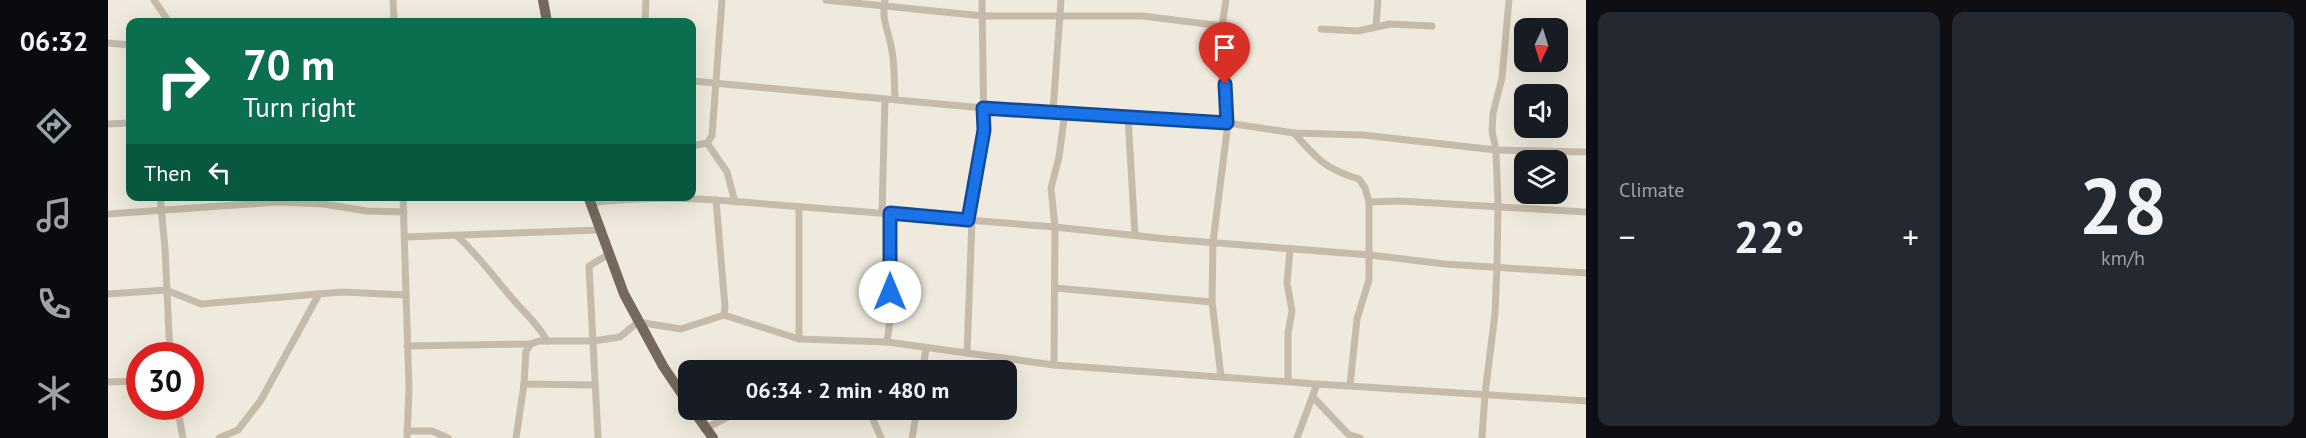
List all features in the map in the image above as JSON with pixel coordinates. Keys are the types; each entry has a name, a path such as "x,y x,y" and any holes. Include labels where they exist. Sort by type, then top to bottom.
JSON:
{"main road":[{"path":"543,0 546,18"},
{"path":"589,201 624,294 663,366 678,388"},
{"path":"700,420 713,438"}],"street":[{"path":"154,0 165,18"},
{"path":"393,0 394,18"},
{"path":"645,18 646,0"},
{"path":"696,145 707,143 712,136 722,0"},
{"path":"826,0 884,3 983,16 1143,16 1222,26"},
{"path":"967,353 970,220 984,130 982,0"},
{"path":"1053,111 1061,0"},
{"path":"1221,376 1212,302 1212,242 1227,123 1222,26 1226,0"},
{"path":"1376,26 1378,0"},
{"path":"1482,438 1495,314 1497,266 1498,205 1496,150 1492,131 1493,113 1502,78 1509,0"},
{"path":"884,3 883,22 887,29 892,52 895,99"},
{"path":"1321,29 1358,31 1390,24 1432,26"},
{"path":"108,43 126,45"},
{"path":"696,81 983,108 1227,123 1294,133 1363,135 1496,150 1586,152"},
{"path":"885,99 886,213 891,312 887,342"},
{"path":"1054,365 1055,227 1051,188 1059,157 1065,112"},
{"path":"1128,117 1135,235"},
{"path":"108,124 126,123"},
{"path":"1294,133 1324,165 1341,174 1359,179 1365,188 1369,202 1370,280 1357,319 1350,385"},
{"path":"707,143 727,172 735,202"},
{"path":"696,199 1055,227 1290,250 1370,255 1445,264 1586,273"},
{"path":"716,200 724,315"},
{"path":"161,201 169,342"},
{"path":"403,201 409,389 407,434 432,431 448,438"},
{"path":"108,214 278,202 324,204 367,211 404,213"},
{"path":"1369,202 1498,205 1586,212"},
{"path":"799,208 799,339"},
{"path":"405,237 458,237 599,230"},
{"path":"458,237 477,255 512,299 529,315 547,341"},
{"path":"1288,379 1288,333 1292,311 1287,283 1290,250"},
{"path":"598,438 589,266 609,254"},
{"path":"1055,288 1212,302"},
{"path":"108,294 166,290 201,304 342,292 406,295"},
{"path":"219,438 238,430 261,400 319,294"},
{"path":"407,346 531,344 547,341 593,342 620,338 638,322 681,328 724,315 799,339 887,342 1054,365 1586,401"},
{"path":"516,438 526,351 531,344"},
{"path":"924,360 926,348"},
{"path":"108,382 126,381"},
{"path":"524,384 594,385"},
{"path":"1297,438 1317,384"},
{"path":"1313,397 1349,436 1360,438"},
{"path":"180,420 183,438"},
{"path":"704,429 722,420"},
{"path":"873,420 881,438"},
{"path":"912,438 915,420"}],"route":[{"path":"890,292 890,213 968,220 984,130 983,108 1227,123 1225,84"}]}
